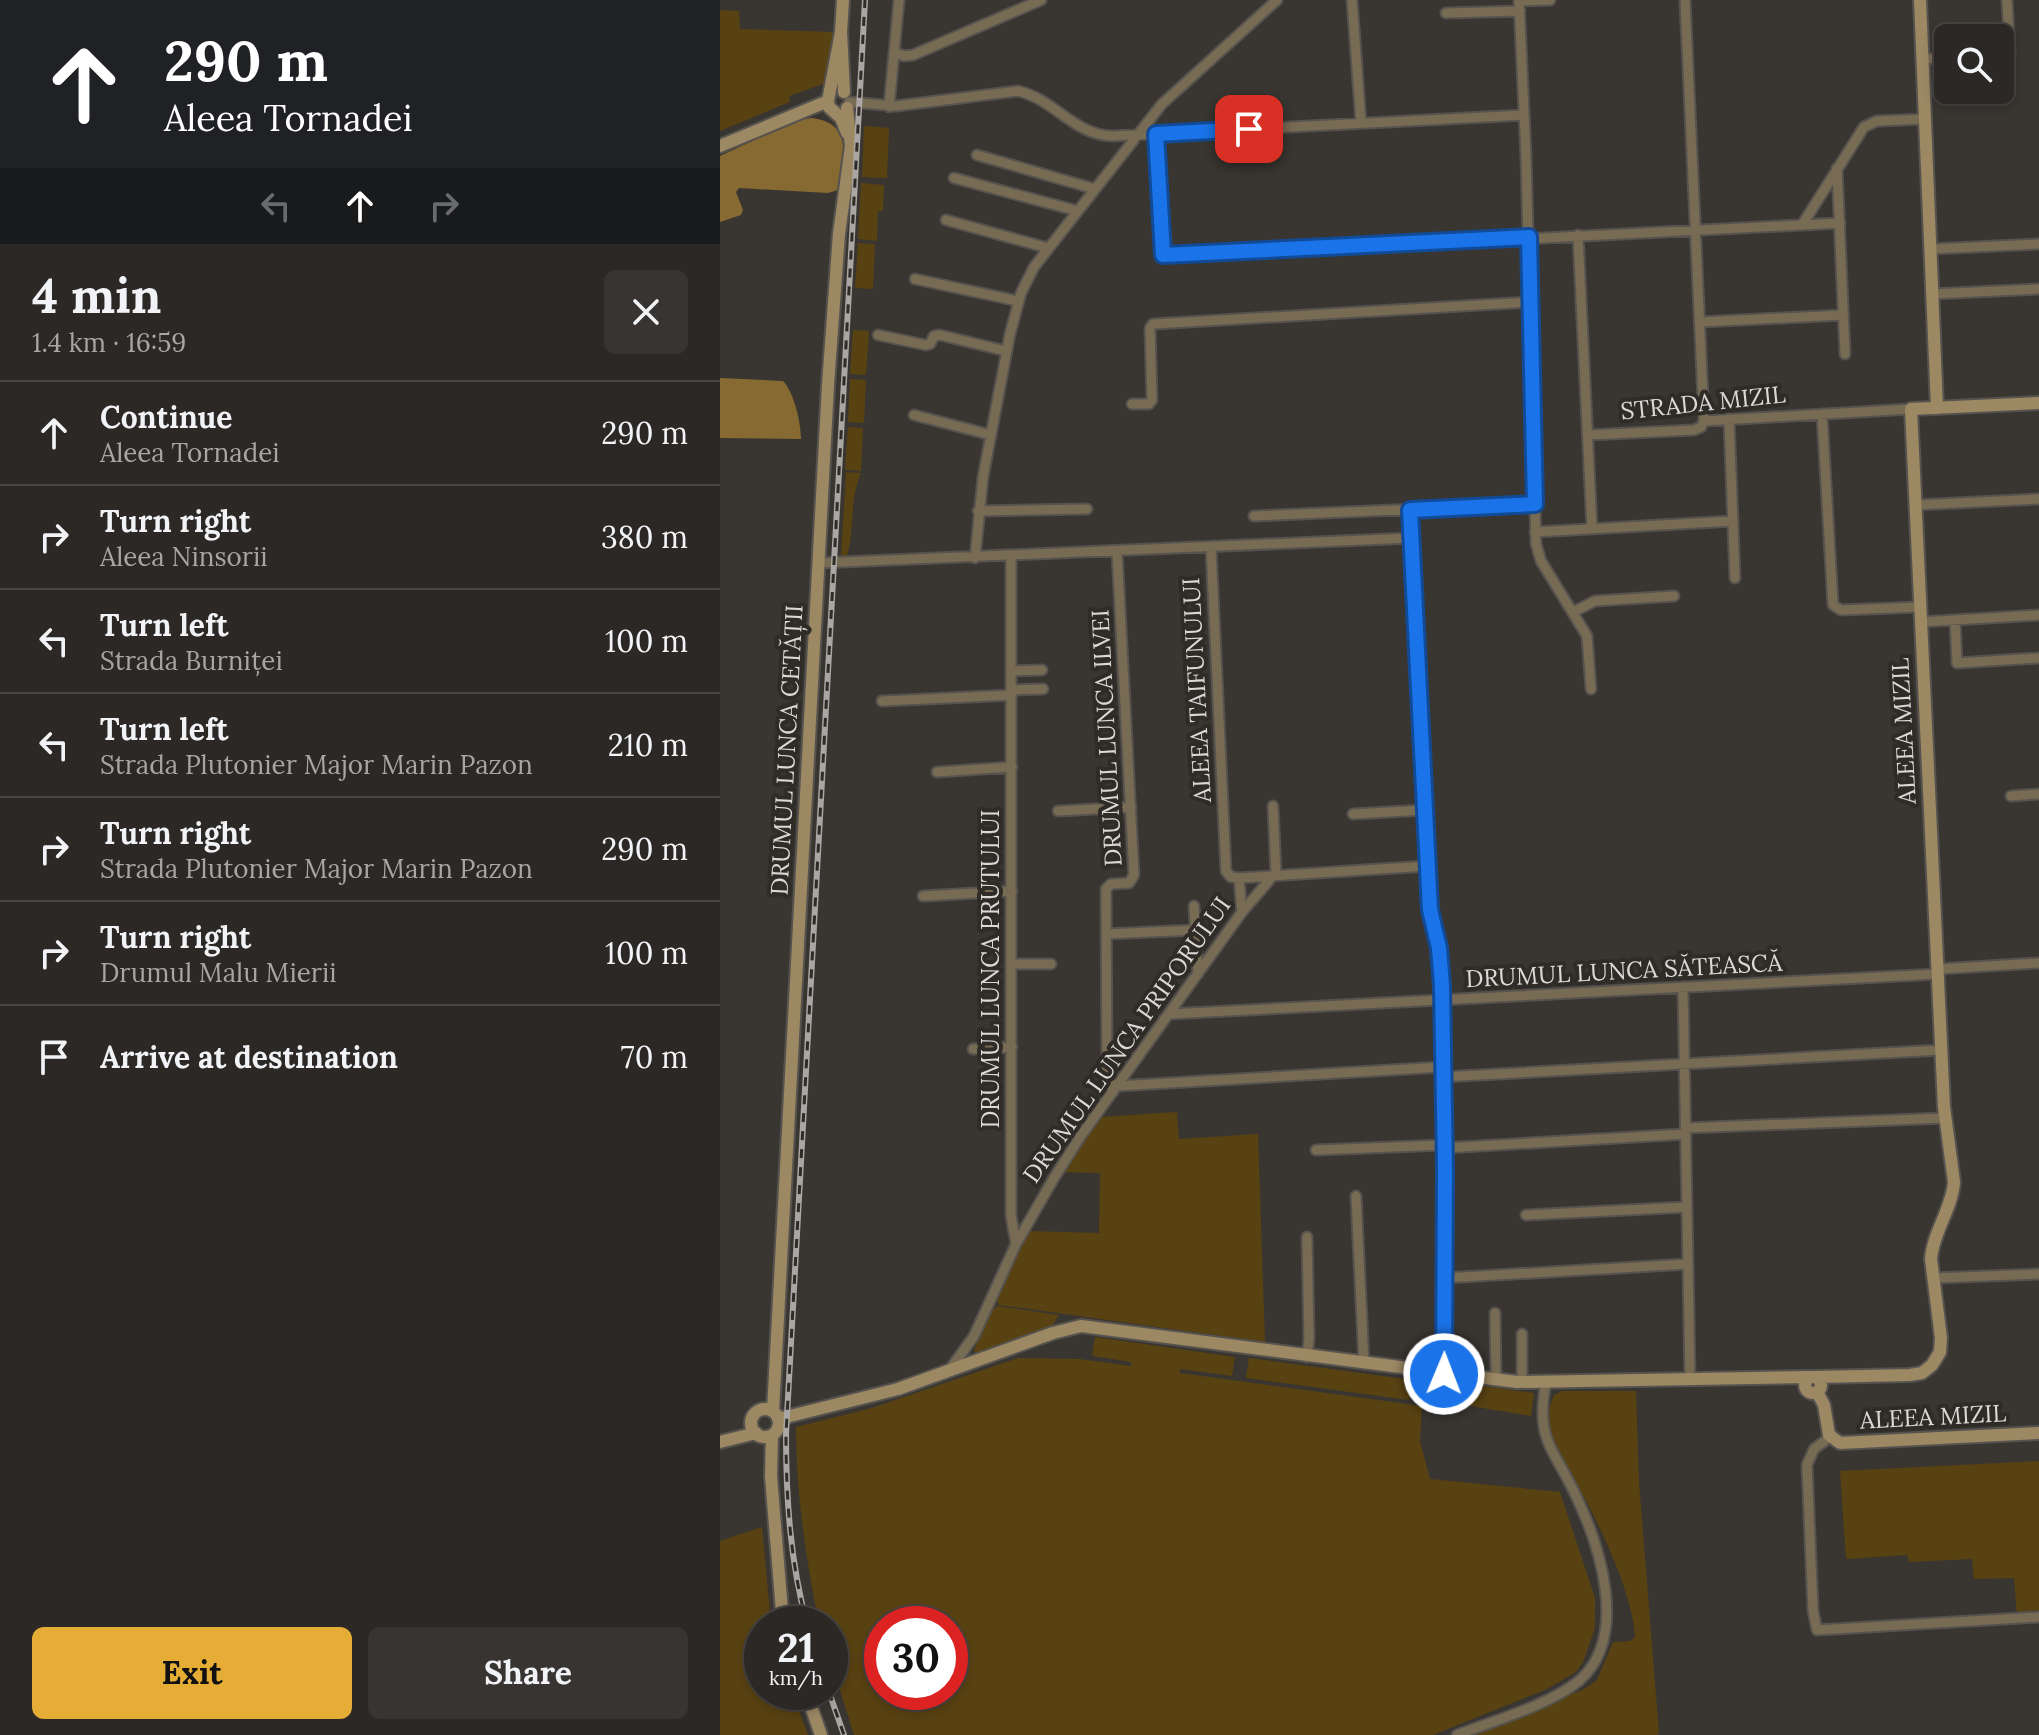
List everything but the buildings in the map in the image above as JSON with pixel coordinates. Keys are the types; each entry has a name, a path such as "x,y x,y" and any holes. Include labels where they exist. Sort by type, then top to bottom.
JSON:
{"street":[{"name":"DRUMUL LUNCA CETĂȚII","path":"782,1606 771,1476 760,1431 777,1430 771,1413 833,308 851,146 838,102 843,0"},
{"path":"889,107 899,0"},
{"path":"894,52 913,55 1040,0"},
{"path":"975,558 978,511 1006,351 1018,301 1028,278 1048,248 1169,96 1277,0"},
{"path":"1352,0 1361,123"},
{"path":"1446,13 1550,0"},
{"path":"1685,0 1704,421"},
{"path":"1920,0 1937,408"},
{"path":"2007,0 2008,24"},
{"path":"1519,4 1529,237 1535,532 1541,561 1588,641 1591,689"},
{"path":"1922,59 1934,59"},
{"path":"720,146 787,116 838,102 889,107 1018,91 1032,95 1086,132 1103,136 1524,115"},
{"path":"1802,225 1864,127 1877,121 1925,119"},
{"path":"1156,134 1161,250 1167,257 1840,223"},
{"path":"977,155 1095,189"},
{"path":"1837,168 1845,354"},
{"path":"954,178 1078,211"},
{"path":"946,220 1048,248"},
{"path":"1578,235 1592,529"},
{"path":"1930,249 2039,244"},
{"path":"915,279 1018,301"},
{"path":"1932,294 2039,289"},
{"path":"1132,404 1149,404 1152,400 1150,328 1153,324 1530,302"},
{"path":"1700,322 1843,315"},
{"path":"878,335 924,345 940,335 1006,351"},
{"name":"STRADA MIZIL","path":"1588,435 1694,430 1703,426 1704,421 1729,419 2039,403"},
{"name":"ALEEA MIZIL","path":"1911,409 1941,1050 1954,1188 1933,1245 1933,1278 1941,1344 1932,1365 1922,1373 1812,1384 1824,1405 1830,1437 1837,1442 2039,1433"},
{"name":"STRADA MIZIL","path":"1822,414 1833,605 1841,610 1919,607"},
{"path":"914,415 991,435"},
{"path":"1729,419 1735,578"},
{"path":"1915,505 2039,499"},
{"path":"1254,516 1535,504"},
{"path":"978,511 1087,509"},
{"path":"1410,510 1427,866 1431,919 1440,960 1442,1001 1444,1374"},
{"path":"1535,532 1733,521"},
{"name":"ALEEA TAIFUNULUI","path":"1242,912 1239,878 1231,877 1226,871 1211,548 1411,538"},
{"path":"819,563 1211,548"},
{"name":"DRUMUL LUNCA ILVEI","path":"1115,1089 1107,1069 1107,887 1129,883 1134,875 1117,552"},
{"name":"DRUMUL LUNCA PRUTULUI","path":"1011,557 1011,1216 1016,1244"},
{"path":"1573,612 1595,601 1674,596"},
{"path":"1920,622 2039,615"},
{"path":"1955,620 1957,663 2039,658"},
{"path":"1011,671 1042,670"},
{"path":"882,701 1043,689"},
{"path":"937,772 1012,767"},
{"path":"2011,796 2039,794"},
{"path":"1273,806 1274,876"},
{"path":"1058,811 1131,807"},
{"path":"1353,814 1425,810"},
{"path":"1239,878 1427,866"},
{"name":"DRUMUL LUNCA PRIPORULUI","path":"947,1372 974,1336 1016,1244 1054,1178 1242,912 1274,876"},
{"path":"923,896 1012,891"},
{"path":"1194,906 1198,974"},
{"path":"1106,934 1195,930"},
{"name":"DRUMUL LUNCA SĂTEASCĂ","path":"1169,1014 1683,988 2039,963"},
{"path":"1013,964 1051,964"},
{"path":"1683,988 1690,1378"},
{"path":"973,1049 1012,1047"},
{"path":"1115,1089 1941,1050"},
{"path":"1316,1150 1444,1146 1945,1118"},
{"path":"1356,1196 1364,1364"},
{"path":"1526,1215 1687,1207"},
{"path":"1307,1237 1307,1357"},
{"path":"1444,1278 1688,1264"},
{"path":"1933,1278 2039,1274"},
{"path":"1495,1313 1496,1380"},
{"path":"721,1442 760,1431 755,1413 875,1395 1037,1338 1081,1326 1496,1380 1762,1378 1812,1384"},
{"path":"1522,1334 1522,1382"},
{"path":"1457,1735 1571,1687 1594,1662 1605,1634 1607,1606 1589,1530 1542,1427 1546,1382"},
{"path":"1830,1437 1814,1449 1807,1465 1813,1611 1817,1630 2039,1617"},
{"path":"812,1710 821,1735"}],"shaded area":[{"path":"720,10 739,11 740,29 834,32 826,83 789,96 790,102 720,131"},
{"path":"811,118 825,121 840,135 843,155 838,190 828,193 739,188 736,192 743,210 741,215 720,222 720,156 795,121"},
{"path":"864,126 889,128 887,178 862,177"},
{"path":"861,183 884,185 883,211 878,211 877,241 858,239"},
{"path":"858,243 875,244 873,289 855,288"},
{"path":"853,330 869,331 866,375 850,374"},
{"path":"720,378 783,381 796,408 801,439 720,438"},
{"path":"850,379 866,380 864,423 848,422"},
{"path":"848,427 863,428 861,471 845,470"},
{"path":"846,472 861,473 855,493 847,556 841,556"},
{"path":"1177,1112 1179,1139 1258,1134 1265,1342 999,1305 996,1298 1027,1231 1099,1233 1100,1173 1063,1172 1101,1117"},
{"path":"997,1306 1059,1315 1052,1326 976,1353 974,1350 990,1312"},
{"path":"1095,1337 1235,1357 1232,1376 1180,1369 1180,1373 1422,1406 1420,1441 1430,1479 1560,1492 1595,1598 1595,1628 1583,1662 1576,1672 1547,1689 1433,1735 854,1735 846,1710 848,1606 815,1606 800,1502 796,1427 872,1408 1018,1358 1079,1359 1131,1366 1131,1362 1092,1356"},
{"path":"1249,1358 1412,1380 1409,1400 1246,1378"},
{"path":"1439,1380 1534,1393 1531,1416 1435,1400"},
{"path":"1562,1391 1636,1391 1639,1482 1657,1735 1474,1735 1584,1689 1597,1680 1613,1642 1630,1641 1635,1637 1629,1602 1607,1543 1552,1439 1550,1408 1554,1395"},
{"path":"2039,1461 2039,1612 2017,1614 2014,1578 1974,1579 1972,1559 1909,1562 1907,1555 1846,1559 1840,1471"},
{"path":"762,1527 769,1606 744,1606 744,1710 799,1710 808,1735 720,1735 720,1541"}],"railway":[{"path":"803,1606 790,1529 786,1434 865,0"},
{"path":"835,1710 844,1735"}],"route":[{"path":"1249,129 1156,134 1163,255 1529,237 1535,504 1410,510 1430,910 1441,972 1445,1170 1444,1374"}]}
